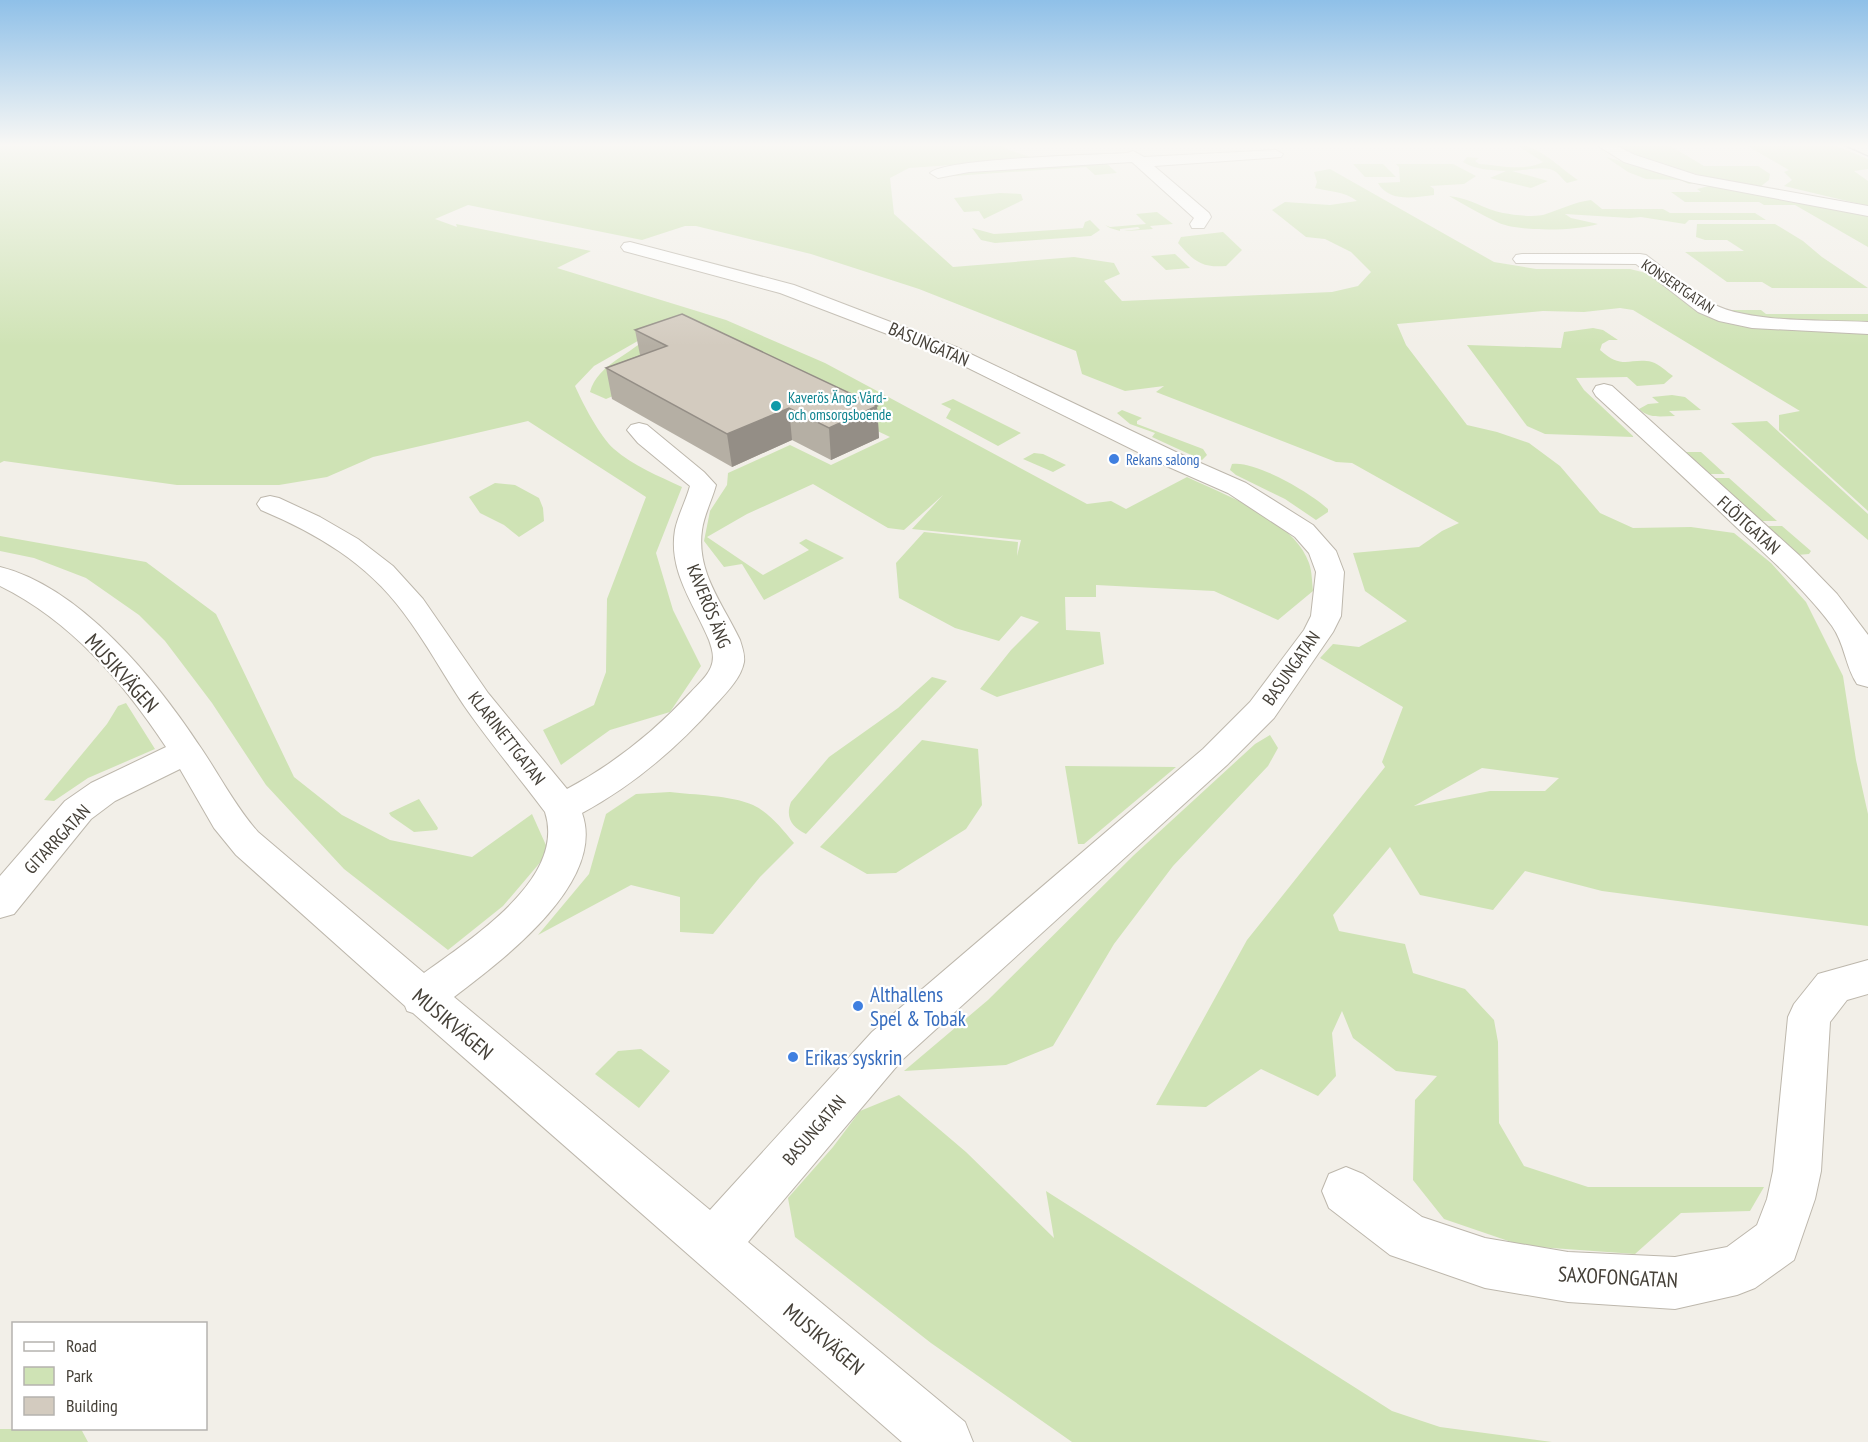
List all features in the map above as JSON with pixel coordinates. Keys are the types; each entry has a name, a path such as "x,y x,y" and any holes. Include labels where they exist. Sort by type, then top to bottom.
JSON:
{"street":[{"path":"1196,211 1203,217 1198,224"},
{"name":"BASUNGATAN","path":"630,247 787,289 949,351 1044,395 1161,454 1237,488 1273,509 1304,531 1322,551 1330,572 1326,616 1318,632 1258,714 1215,758 887,1046 713,1244"},
{"name":"KONSERTGATAN","path":"1522,259 1640,259 1705,308 1726,317 1752,322 1868,328"},
{"name":"FLÖJTGATAN","path":"1604,392 1790,562 1827,600 1847,625 1860,648 1868,677"},
{"name":"KAVERÖS ÄNG","path":"562,808 596,790 658,746 693,711 722,676 729,657 723,636 692,574 688,549 690,525 703,485 693,474 651,443 639,430"},
{"name":"KLARINETTGATAN","path":"270,504 311,521 355,548 387,575 412,604 477,700 562,808 568,830 560,866 550,884 535,904 499,937 422,998"},
{"name":"MUSIKVÄGEN","path":"0,575 25,585 60,609 106,650 139,686 186,752 240,836 274,870 945,1442"},
{"name":"GITARRGATAN","path":"0,903 78,810 103,792 186,752"},
{"name":"SAXOFONGATAN","path":"1346,1191 1408,1237 1485,1263 1568,1277 1676,1283 1737,1270 1776,1242 1791,1199 1797,1171 1809,1017 1833,986 1868,977"}],"green space":[{"path":"0,211 453,211 435,219 457,227 456,224 591,251 557,268 726,320 825,363 1087,504 1111,501 1126,509 1187,477 1257,511 1289,534 1301,548 1309,563 1313,591 1278,620 1214,591 1096,585 1096,597 1065,597 1066,630 1100,632 1104,664 997,697 980,689 1011,650 1039,622 1021,616 999,641 955,628 899,598 896,563 924,532 1018,542 1017,556 1021,540 912,529 943,495 904,530 888,528 813,484 747,514 707,537 763,575 809,550 799,543 806,539 844,558 764,600 742,564 724,567 704,541 710,511 727,485 728,473 790,445 831,465 890,437 687,340 658,377 606,399 590,392 594,382 608,366 650,334 594,366 575,386 597,428 614,449 638,466 682,487 656,553 673,610 701,666 670,712 610,730 561,765 543,730 594,705 606,672 607,599 646,497 528,421 373,457 327,477 279,485 177,485 4,461 0,463"},
{"path":"499,211 894,211 953,267 1074,257 1114,263 1120,274 1104,281 1122,301 1332,292 1358,286 1371,272 1351,252 1325,239 1306,237 1274,211 1405,211 1494,262 1536,269 1630,269 1650,274 1700,313 1719,321 1742,325 1868,333 1868,511 1779,430 1779,415 1800,411 1633,310 1620,308 1584,312 1543,311 1397,324 1406,345 1467,425 1529,443 1560,466 1600,513 1633,528 1691,527 1734,533 1771,563 1806,602 1843,676 1856,760 1868,814 1868,926 1602,891 1525,871 1493,910 1420,895 1390,847 1333,915 1339,931 1405,944 1413,973 1465,989 1494,1020 1498,1042 1499,1123 1524,1166 1588,1187 1764,1187 1750,1211 1681,1213 1635,1254 1523,1246 1444,1219 1413,1180 1415,1100 1437,1076 1396,1071 1353,1038 1342,1011 1332,1033 1336,1076 1318,1096 1261,1069 1206,1107 1156,1105 1247,940 1385,767 1382,762 1403,707 1320,658 1333,644 1359,647 1407,621 1365,591 1353,553 1419,547 1442,531 1459,523 1352,463 1336,462 1156,392 1164,386 1125,391 1082,374 1076,351 919,289 811,254 696,226 685,226 642,240","holes":["1482,768 1559,778 1545,791 1490,791 1414,806"]},
{"path":"979,211 1000,211 984,219"},
{"path":"1477,211 1497,211 1525,216 1536,216 1552,211 1755,213 1766,220 1689,220 1685,224 1641,217 1565,214 1571,218 1598,224 1548,230 1509,226"},
{"path":"1806,211 1844,211 1868,216 1868,247"},
{"path":"1157,212 1173,224 1150,226 1153,229 1127,231 1124,231 1140,229 1138,227 1120,229 1120,231 1110,228 1105,225 1110,227 1146,224 1136,214"},
{"path":"1090,220 1100,230 1091,236 995,243 981,240 972,228 994,234 1083,228 1085,222"},
{"path":"1697,224 1775,224 1803,241 1822,257 1868,288 1772,288 1762,282 1727,282 1685,252 1744,251 1727,240 1705,240 1696,237"},
{"path":"1223,232 1242,250 1226,266 1210,266 1199,262 1178,243 1181,237"},
{"path":"1175,254 1190,268 1166,270 1151,256"},
{"path":"1724,310 1761,310 1766,314 1868,314 1868,324 1753,318"},
{"path":"1593,328 1603,330 1618,340 1609,340 1602,344 1600,350 1608,356 1621,362 1652,362 1673,376 1664,384 1637,386 1627,377 1576,378 1584,390 1634,437 1545,434 1527,426 1467,345 1561,348 1564,332"},
{"path":"1672,395 1685,397 1701,410 1669,411 1675,416 1651,416 1639,409 1648,404 1659,403 1652,397"},
{"path":"953,399 1021,433 998,446 946,418 951,409 941,404"},
{"path":"1122,410 1142,418 1137,421 1137,424 1203,449 1207,455 1202,460 1152,437 1155,433 1130,424 1117,413"},
{"path":"1767,421 1868,514 1868,540 1731,423"},
{"path":"1684,452 1701,452 1725,474 1708,474"},
{"path":"1034,453 1043,454 1066,465 1053,472 1023,459"},
{"path":"1232,464 1254,467 1282,479 1320,502 1328,509 1328,512 1316,520 1285,499 1236,475 1230,470"},
{"path":"1712,478 1729,478 1777,521 1760,521"},
{"path":"495,483 515,485 539,498 544,521 519,537 504,525 480,513 469,497"},
{"path":"1765,526 1782,526 1811,551 1809,554 1797,555"},
{"path":"0,536 146,562 216,614 294,777 342,815 390,840 472,857 532,814 549,852 503,906 448,950 344,869 266,785 212,703 165,641 139,615 86,578 34,558 0,551"},
{"path":"932,677 947,681 806,834 797,828 789,817 791,802 829,757 898,708"},
{"path":"126,703 155,749 88,778 54,801 44,800 107,724 118,706"},
{"path":"1270,735 1278,748 1268,766 1173,866 1114,944 1053,1046 1006,1065 904,1071 988,1000 1134,855 1255,744"},
{"path":"922,740 978,749 982,805 966,829 896,873 867,874 820,847"},
{"path":"1065,766 1176,767 1084,844 1078,844"},
{"path":"670,792 723,797 753,805 770,817 794,843 760,877 713,934 680,932 680,897 631,885 538,935 589,874 606,814 636,794"},
{"path":"419,799 438,828 437,830 414,832 389,813"},
{"path":"641,1049 670,1071 639,1108 595,1074 618,1051"},
{"path":"899,1095 966,1152 1054,1238 1046,1191 1392,1411 1440,1427 1552,1442 1072,1442 931,1343 795,1237 788,1198 833,1147 860,1111"},
{"path":"0,1429 12,1429 82,1430 88,1442 0,1442"}],"building":[{"path":"682,314 877,406 829,428 789,408 727,434 606,368 667,346 635,330"}],"place":[{"name":"Kaverös Ängs Vård- och omsorgsboende","path":"776,406"},
{"name":"Rekans salong","path":"1114,459"},
{"name":"Althallens Spel & Tobak","path":"858,1006"},
{"name":"Erikas syskrin","path":"793,1057"}]}
